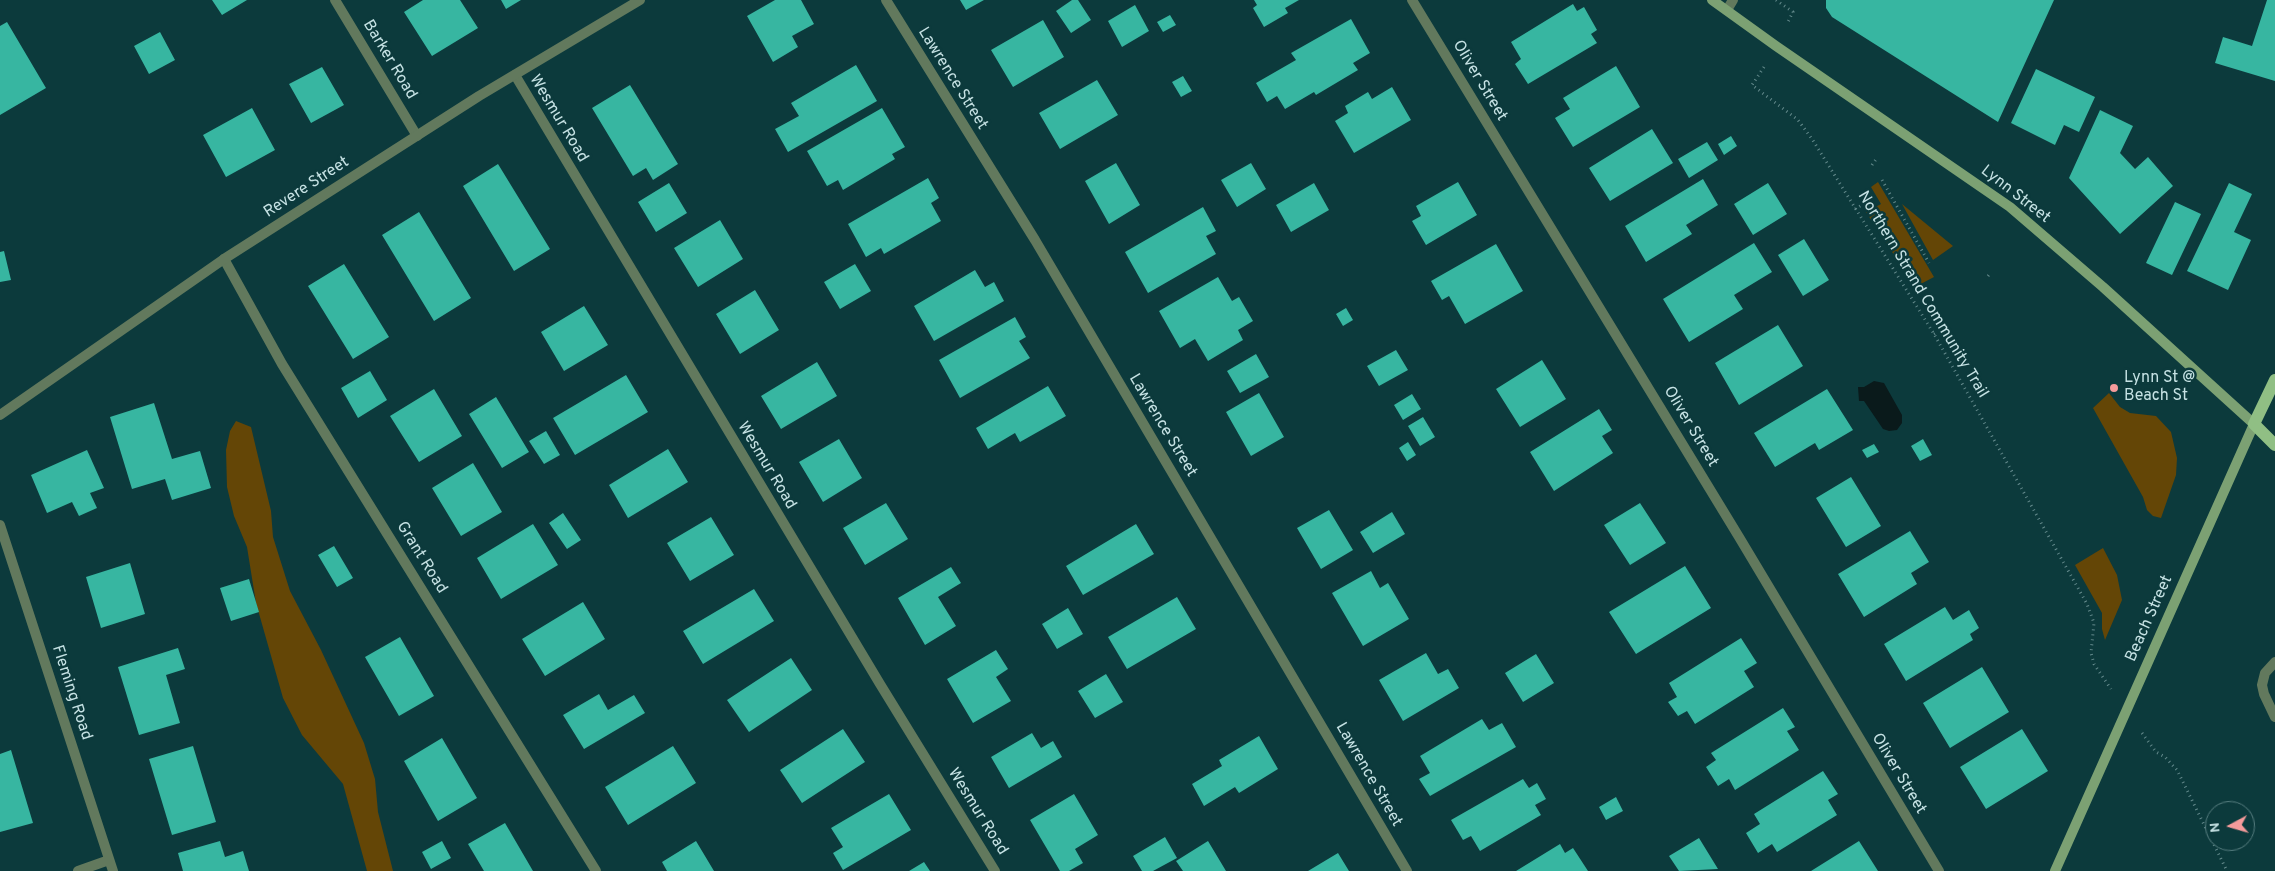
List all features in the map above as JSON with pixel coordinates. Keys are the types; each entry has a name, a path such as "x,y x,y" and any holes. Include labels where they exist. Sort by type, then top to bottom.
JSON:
{"main road":[{"name":"Lynn Street","path":"1712,0 2010,207 2103,287 2275,445"},
{"name":"Beach Street","path":"2055,871 2275,380"}],"street":[{"name":"Barker Road","path":"335,0 417,136"},
{"name":"Revere Street","path":"0,415 224,259 417,136 640,0"},
{"name":"Lawrence Street","path":"886,0 1040,248 1407,871"},
{"name":"Oliver Street","path":"1412,0 1739,537 1939,871"},
{"path":"1726,10 1733,0"},
{"name":"Wesmur Road","path":"515,75 880,684 995,871"},
{"name":"Grant Road","path":"224,259 282,364 596,871"},
{"name":"Fleming Road","path":"0,525 113,871"},
{"path":"2275,662 2265,673 2262,685 2264,694 2275,717"},
{"path":"78,871 109,860"}],"path":[{"path":"1776,0 1792,12 1789,20"},
{"name":"Northern Strand Community Trail","path":"1762,70 1752,85 1803,125 1934,334 2087,604"},
{"path":"1872,165 1876,158"},
{"path":"1882,180 1929,264"},
{"path":"1855,209 1862,205"},
{"path":"1988,276 1991,272"},
{"path":"1934,334 1941,330"},
{"path":"2156,752 2172,763 2227,871"}],"shaded area":[{"path":"1878,182 1934,277 1915,287 1866,212 1881,204 1871,187"},
{"path":"1902,204 1953,246 1933,260"},
{"path":"1874,381 1884,383 1902,415 1902,423 1897,430 1889,431 1883,429 1864,401 1859,401 1858,387 1864,387"},
{"path":"2109,393 2120,407 2130,413 2156,416 2171,432 2177,458 2176,475 2161,518 2153,516 2147,510 2143,497 2093,408"},
{"path":"236,421 251,427 271,511 273,537 290,591 321,650 364,743 375,779 378,812 393,871 367,871 343,784 302,735 283,698 256,603 247,547 234,516 227,487 226,450 230,431"},
{"path":"2103,548 2117,575 2122,600 2105,640 2102,629 2102,613 2075,565"}],"building":[{"path":"212,0 247,0 222,15"},
{"path":"423,0 460,0 478,28 432,56 404,12"},
{"path":"501,0 521,0 506,9"},
{"path":"775,0 801,0 814,24 792,36 798,47 773,62 747,16"},
{"path":"960,0 984,0 966,10"},
{"path":"1072,0 1078,0 1091,20 1071,33 1056,11"},
{"path":"1254,0 1299,0 1285,8 1288,13 1264,27 1253,8 1257,5"},
{"path":"1826,0 2054,0 1998,122 1832,17 1826,8"},
{"path":"2267,0 2275,0 2275,81 2215,63 2223,37 2252,46"},
{"path":"1573,4 1577,11 1584,7 1597,30 1591,34 1597,43 1528,84 1515,64 1521,59 1511,42"},
{"path":"1135,5 1149,31 1122,47 1108,21"},
{"path":"1170,15 1176,25 1163,32 1157,22"},
{"path":"1351,19 1370,53 1353,63 1358,70 1316,95 1314,92 1285,109 1277,96 1267,102 1256,83 1296,60 1291,53"},
{"path":"1043,20 1064,57 1013,87 991,50"},
{"path":"7,22 46,88 0,115 0,26"},
{"path":"160,32 175,60 149,74 134,46"},
{"path":"856,65 877,101 788,152 775,129 799,116 791,103"},
{"path":"1616,66 1640,107 1573,147 1555,118 1570,109 1563,98"},
{"path":"322,67 344,105 311,123 289,84"},
{"path":"2036,69 2095,97 2079,132 2064,125 2055,145 2011,123"},
{"path":"1183,76 1192,91 1181,97 1172,82"},
{"path":"1097,80 1118,115 1060,149 1039,113"},
{"path":"630,85 678,164 653,180 646,168 633,176 592,108"},
{"path":"1392,87 1411,120 1354,153 1335,121 1348,113 1345,106 1368,92 1372,99"},
{"path":"252,108 275,150 226,177 203,135"},
{"path":"882,108 905,147 892,154 895,159 843,190 838,180 827,186 807,151"},
{"path":"2100,110 2133,126 2120,153 2135,169 2148,157 2173,186 2120,234 2069,178"},
{"path":"1652,129 1673,163 1610,201 1589,168"},
{"path":"1731,136 1737,146 1724,155 1718,144"},
{"path":"1707,142 1718,160 1689,178 1678,159"},
{"path":"1116,163 1140,205 1109,224 1085,181"},
{"path":"1251,163 1266,189 1237,207 1221,180"},
{"path":"498,164 550,249 514,271 463,186"},
{"path":"928,178 939,198 931,203 941,221 884,254 881,248 866,257 848,224"},
{"path":"1703,179 1718,205 1686,225 1692,234 1646,262 1625,226"},
{"path":"1458,182 1477,215 1426,245 1412,221 1421,216 1416,206"},
{"path":"669,183 687,213 656,232 638,202"},
{"path":"1314,183 1329,210 1291,232 1276,205"},
{"path":"1768,183 1787,214 1753,235 1734,204"},
{"path":"2229,183 2252,194 2234,232 2251,240 2228,290 2187,271"},
{"path":"2175,202 2201,214 2172,275 2146,263"},
{"path":"1203,207 1216,231 1206,236 1216,254 1148,293 1125,252"},
{"path":"419,212 471,298 434,321 382,235"},
{"path":"720,220 743,259 698,287 674,248"},
{"path":"1804,239 1829,280 1803,296 1778,255"},
{"path":"1754,243 1772,272 1734,295 1743,309 1689,342 1663,299"},
{"path":"1496,244 1523,291 1465,324 1449,296 1442,300 1431,281"},
{"path":"4,251 11,280 0,282 0,252"},
{"path":"344,264 389,337 353,359 308,286"},
{"path":"855,264 871,291 840,309 824,282"},
{"path":"975,270 985,287 994,282 1004,301 934,341 914,306"},
{"path":"1218,277 1232,301 1239,297 1253,321 1238,330 1243,340 1208,361 1195,339 1180,348 1159,311"},
{"path":"755,290 779,330 740,354 716,314"},
{"path":"584,306 608,345 564,371 541,332"},
{"path":"1346,308 1353,320 1343,326 1336,314"},
{"path":"1015,317 1026,337 1019,341 1030,358 960,398 939,360"},
{"path":"1778,325 1803,366 1739,405 1715,363"},
{"path":"1396,350 1408,370 1379,386 1367,366"},
{"path":"1256,354 1269,377 1240,393 1227,371"},
{"path":"1542,360 1566,399 1520,427 1496,389"},
{"path":"817,362 837,396 781,429 761,396"},
{"path":"370,371 387,400 358,418 341,388"},
{"path":"626,375 648,412 575,455 553,418"},
{"path":"1048,386 1066,416 1020,442 1015,433 988,449 976,428"},
{"path":"434,389 462,436 419,462 390,416"},
{"path":"1827,389 1853,430 1819,450 1815,443 1775,467 1754,433"},
{"path":"1259,393 1284,437 1251,456 1226,412"},
{"path":"1412,394 1421,409 1403,420 1394,405"},
{"path":"496,397 529,452 502,468 469,414"},
{"path":"154,403 172,459 200,451 211,488 172,500 165,479 132,489 110,417"},
{"path":"1599,409 1612,430 1602,436 1613,453 1554,491 1530,452"},
{"path":"1423,417 1435,437 1420,446 1408,426"},
{"path":"546,431 560,455 544,464 529,441"},
{"path":"839,439 862,478 823,502 799,462"},
{"path":"1923,439 1932,455 1920,461 1911,446"},
{"path":"1408,442 1416,455 1407,461 1399,448"},
{"path":"1874,444 1879,452 1867,458 1862,450"},
{"path":"668,449 688,482 628,518 609,485"},
{"path":"87,450 104,488 90,493 97,508 79,516 72,502 47,513 31,475"},
{"path":"473,463 502,512 461,536 432,488"},
{"path":"1851,477 1881,526 1846,547 1816,498"},
{"path":"886,503 908,539 865,565 843,528"},
{"path":"1640,503 1666,543 1630,565 1604,525"},
{"path":"1329,510 1353,550 1321,569 1297,528"},
{"path":"1392,512 1405,534 1373,553 1360,532"},
{"path":"563,513 581,540 567,549 549,523"},
{"path":"711,517 734,555 690,581 667,543"},
{"path":"533,524 558,565 501,599 477,558"},
{"path":"1136,524 1154,554 1083,595 1066,566"},
{"path":"1910,531 1929,562 1911,573 1917,584 1864,617 1838,574"},
{"path":"334,546 353,578 337,587 318,555"},
{"path":"130,563 145,614 101,628 86,577"},
{"path":"1685,566 1711,608 1636,654 1609,612"},
{"path":"951,567 961,583 938,597 956,626 925,645 898,598"},
{"path":"1371,571 1380,588 1388,583 1409,619 1363,646 1332,593"},
{"path":"249,579 259,612 231,621 220,588"},
{"path":"754,589 774,621 703,664 683,631"},
{"path":"1177,597 1196,629 1127,669 1108,637"},
{"path":"583,602 605,639 545,676 522,639"},
{"path":"1945,607 1953,620 1969,610 1979,628 1970,634 1973,640 1906,681 1884,644"},
{"path":"1068,608 1083,634 1057,649 1042,624"},
{"path":"400,637 434,696 399,716 365,657"},
{"path":"1741,638 1757,663 1744,671 1754,687 1695,724 1687,711 1678,716 1668,702 1677,697 1669,683"},
{"path":"178,648 185,669 166,675 180,723 139,735 118,667"},
{"path":"996,650 1008,669 996,677 1011,701 973,723 947,679"},
{"path":"1426,653 1438,674 1448,669 1459,688 1403,721 1379,680"},
{"path":"1536,654 1554,683 1523,702 1505,673"},
{"path":"791,658 812,690 749,732 727,700"},
{"path":"1982,667 2009,712 1950,748 1923,703"},
{"path":"1106,674 1123,702 1095,718 1078,691"},
{"path":"599,694 608,710 634,695 645,713 584,749 563,715"},
{"path":"1783,708 1795,727 1787,731 1799,750 1735,790 1729,779 1718,786 1706,767 1716,760 1711,753"},
{"path":"1482,719 1489,730 1502,723 1516,747 1430,796 1419,779 1430,773 1420,756"},
{"path":"843,729 865,762 802,803 780,770"},
{"path":"2022,729 2048,771 1986,809 1960,767"},
{"path":"1032,733 1041,748 1053,741 1062,757 1009,788 991,757"},
{"path":"1259,736 1278,769 1239,793 1235,787 1204,806 1192,784 1222,766 1219,760"},
{"path":"442,738 477,798 438,821 404,761"},
{"path":"193,746 216,822 172,835 149,759"},
{"path":"673,746 696,783 628,825 605,787"},
{"path":"11,750 33,823 0,832 0,754"},
{"path":"1823,771 1838,794 1828,800 1837,815 1777,852 1772,844 1758,853 1746,833 1760,824 1754,814"},
{"path":"1523,779 1529,788 1537,783 1546,799 1535,805 1541,815 1480,851 1471,836 1463,840 1451,820"},
{"path":"889,794 911,830 843,870 833,853 843,847 831,828"},
{"path":"1074,794 1098,835 1075,849 1083,863 1069,871 1060,871 1030,820"},
{"path":"1616,797 1623,811 1606,820 1599,807"},
{"path":"505,823 533,871 484,871 468,844"},
{"path":"1165,837 1177,858 1153,871 1142,871 1133,856"},
{"path":"1699,838 1718,869 1679,871 1669,856"},
{"path":"220,841 225,857 243,851 249,871 183,871 178,853"},
{"path":"442,841 451,858 431,869 422,852"},
{"path":"696,841 714,871 667,871 662,862"},
{"path":"1208,841 1226,871 1183,871 1176,861"},
{"path":"1859,841 1878,871 1811,871"},
{"path":"1560,844 1565,853 1573,848 1588,871 1516,871"},
{"path":"1338,853 1349,871 1308,871"},
{"path":"924,862 930,871 909,871"}],"place":[{"name":"Lynn St @ Beach St","path":"2114,388"}]}
